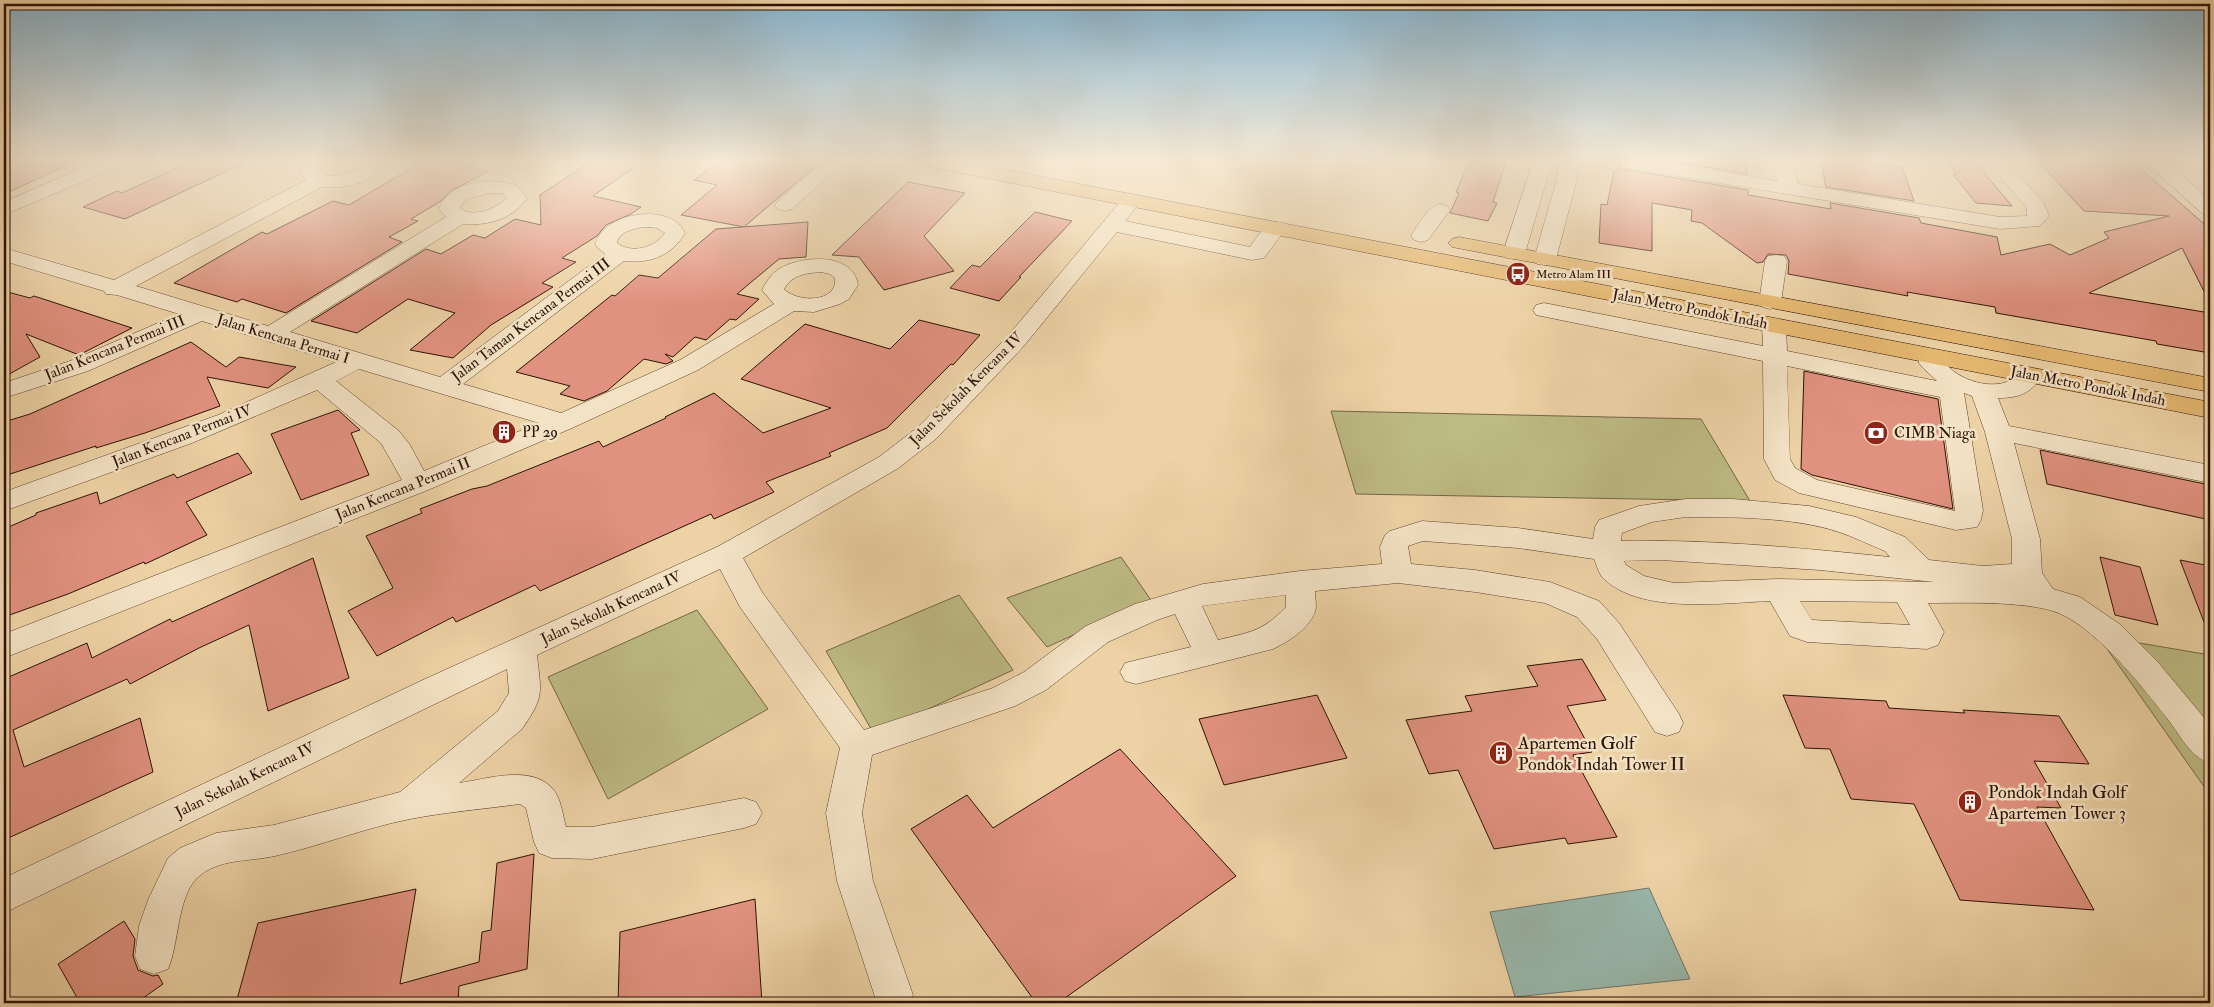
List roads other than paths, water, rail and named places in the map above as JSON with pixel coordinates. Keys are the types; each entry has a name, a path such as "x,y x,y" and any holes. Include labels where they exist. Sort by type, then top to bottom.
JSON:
{"highway":[{"name":"Jalan Metro Pondok Indah","path":"1183,209 2210,410"},
{"name":"Jalan Metro Pondok Indah","path":"1272,209 1545,258 2210,386"}],"street":[{"path":"114,289 254,209"},
{"name":"Jalan Sekolah Kencana IV","path":"4,896 727,554 888,463 927,433 1015,342 1125,209"},
{"path":"1164,236 1183,209"},
{"path":"1514,253 1528,209"},
{"path":"1545,258 1558,209"},
{"path":"1916,209 2000,223 2033,222 2039,216 2037,209"},
{"path":"1421,236 1440,210"},
{"path":"270,335 460,217"},
{"path":"1113,225 1252,254 1256,253 1276,227"},
{"name":"Jalan Kencana Permai I","path":"4,254 114,289 563,422"},
{"name":"Jalan Taman Kencana Permai III","path":"443,387 619,254"},
{"path":"1770,302 1776,261"},
{"name":"Jalan Kencana Permai II","path":"4,646 418,484 563,422 689,365 790,304"},
{"path":"1544,310 1775,356 1810,362 1946,390 1952,394 1968,510 1967,520 1956,521 1809,487 1784,474 1777,459 1775,356 1774,326"},
{"name":"Jalan Kencana Permai III","path":"4,391 79,366 198,314"},
{"path":"1726,346 1728,317"},
{"path":"1930,356 1931,363 1952,381 1983,391 2012,391 2027,380 2026,374"},
{"name":"Jalan Kencana Permai IV","path":"4,502 284,398 356,361"},
{"path":"320,380 398,445 418,484"},
{"path":"1983,391 1998,432 2026,539 2035,586"},
{"path":"1998,432 2210,474"},
{"path":"1778,590 1801,628 1807,631 1927,637 1929,632 1915,582 1895,544 1846,524 1809,514 1734,508 1686,508 1649,513 1609,527 1605,551 1614,572 1636,585 1674,594 1915,582"},
{"path":"1398,573 1394,546 1396,542 1400,538 1422,530 1518,538 1605,551 1661,550 1790,558 1981,593 2035,586 2097,622 2110,632 2148,673 2210,749"},
{"path":"727,554 751,599 857,746 844,813 855,881 893,995"},
{"path":"857,746 1004,697 1035,681 1097,634 1146,612 1203,595 1300,582 1398,573 1475,581 1550,593 1588,608 1608,631 1666,723"},
{"path":"1136,672 1262,641 1282,631 1301,610 1300,582"},
{"path":"1185,600 1196,628 1210,653"},
{"path":"410,804 510,720 522,705 527,691 521,650"},
{"path":"154,956 158,926 167,900 181,870 193,859 216,848 274,841 410,804 525,789 541,800 552,842 592,843 744,813"}],"place":[{"name":"Metro Alam III","path":"1518,274"},
{"name":"PP 29","path":"504,432"},
{"name":"CIMB Niaga","path":"1876,433"},
{"name":"Apartemen Golf Pondok Indah Tower II","path":"1501,753"},
{"name":"Pondok Indah Golf Apartemen Tower 3","path":"1970,802"}]}
